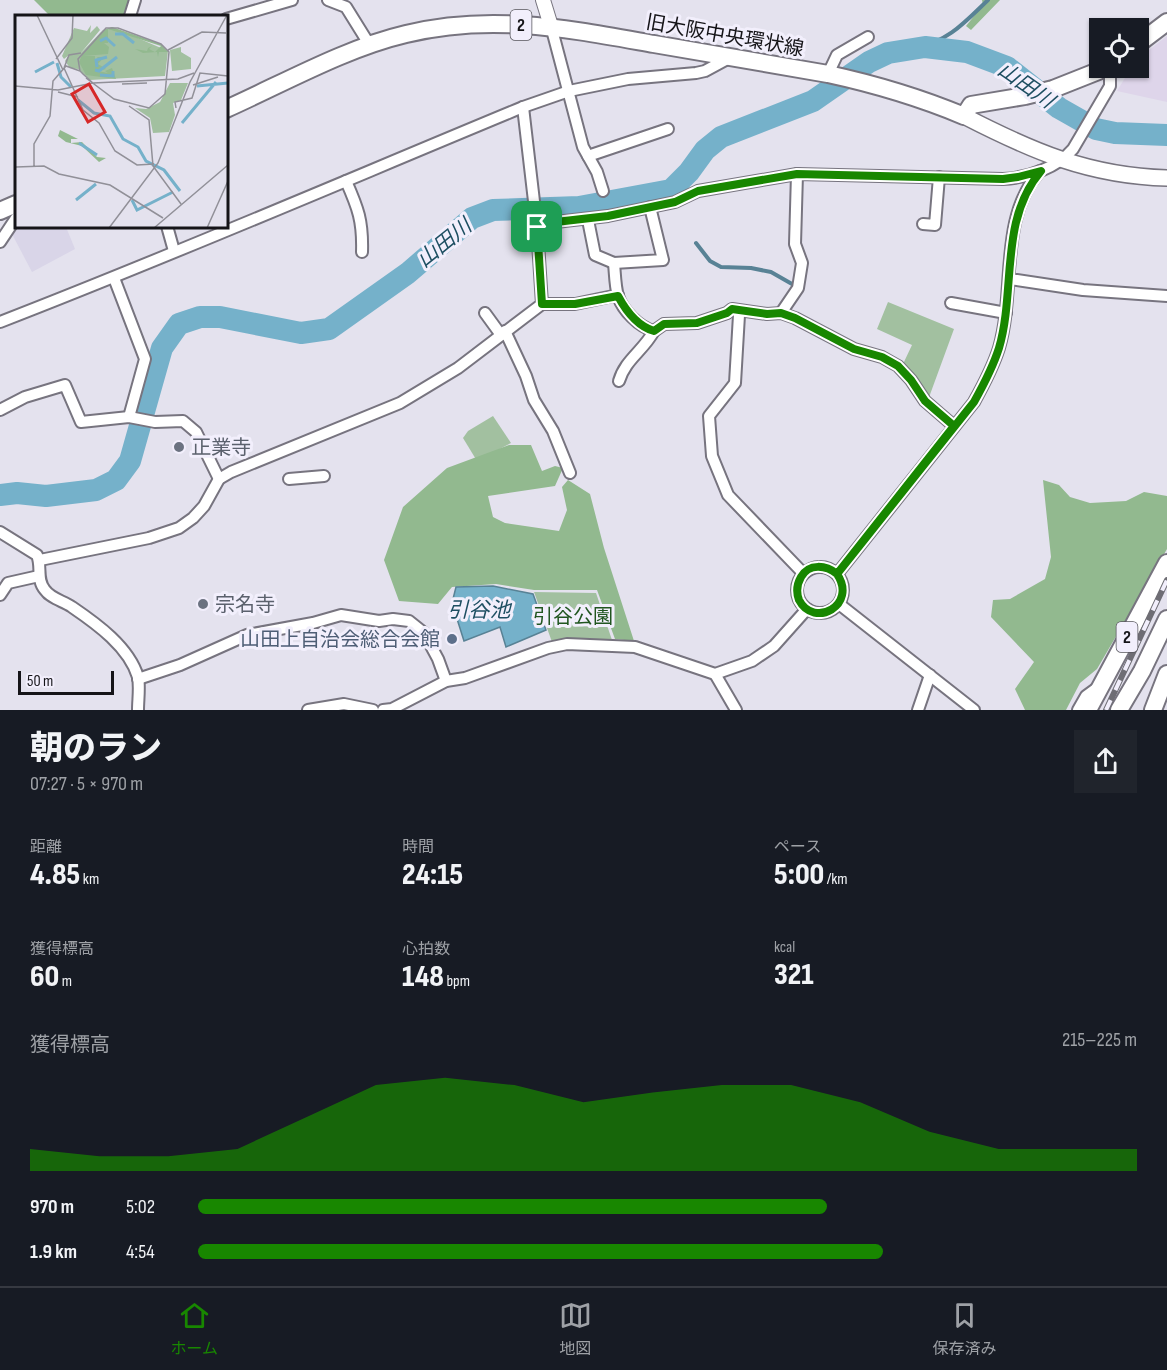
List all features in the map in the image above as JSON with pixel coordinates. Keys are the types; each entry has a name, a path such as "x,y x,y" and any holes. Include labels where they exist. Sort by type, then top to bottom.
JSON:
{"main road":[{"path":"1149,36 1167,22"},
{"name":"旧大阪中央環状線","path":"228,108 369,45 408,34 461,24 500,23 551,26 828,74 867,83 964,116"},
{"path":"1089,75 1025,96 971,105 964,116 1040,153 1060,160 1112,173 1167,178"},
{"path":"0,211 15,204"},
{"name":"2","path":"1088,710 1167,563"},
{"path":"1119,710 1142,671 1167,619"},
{"path":"1153,710 1167,674"}],"street":[{"path":"130,15 135,0"},
{"path":"228,19 255,17 292,0"},
{"path":"328,0 346,8 369,45"},
{"path":"543,0 583,147 597,172 603,190"},
{"path":"828,74 837,55 868,37"},
{"path":"0,322 114,278 523,107 568,91 628,79 705,71 730,57"},
{"path":"537,227 547,223 588,220 675,202 698,191 797,174 1009,179 1041,171 1068,155 1098,107 1112,81 1111,78"},
{"path":"523,107 537,227 542,304"},
{"path":"588,156 668,129"},
{"path":"837,574 974,402 988,379 1000,346 1006,313 1016,219 1029,187 1041,171"},
{"path":"781,313 798,288 802,263 795,244 797,174"},
{"path":"923,224 935,225 939,177"},
{"path":"346,181 360,213 363,231 362,252"},
{"path":"588,220 595,255 614,263 663,260 650,207"},
{"path":"0,242 15,220"},
{"path":"168,228 174,251"},
{"path":"614,263 618,296 626,310 644,328 654,331"},
{"path":"114,278 145,359 129,417"},
{"path":"1010,279 1083,290 1167,296"},
{"path":"40,560 149,538 179,528 204,506 219,479 231,472 400,403 458,368 542,304 575,304 618,296"},
{"path":"951,303 1006,313"},
{"path":"619,381 623,368 646,345 654,331 664,324 697,323 727,313 732,309 767,314 781,313 854,349 882,357 898,366 925,401 954,426"},
{"path":"485,313 503,333 526,376 534,400 553,431 570,472"},
{"path":"739,315 735,384 709,416 712,456 728,495 803,573"},
{"path":"0,410 25,397 65,385 81,422 129,417 155,422 183,421 196,432 219,479"},
{"path":"290,479 324,476"},
{"path":"0,532 37,555 40,560 39,576 43,589 50,596 71,606 110,636 128,657 138,679 138,710"},
{"path":"817,567 824,567 837,574 843,585 839,604 827,612 813,612 807,609 797,596 797,588 803,573 817,567"},
{"path":"0,595 8,583 39,576"},
{"path":"839,604 974,710"},
{"path":"383,710 392,709 446,681 465,678 548,648 567,644 635,647 715,674 752,661 774,646 807,609"},
{"path":"138,679 180,665 247,635 313,623 341,615 379,621 393,619 409,621 424,633 438,659 446,681"},
{"path":"715,674 736,710"},
{"path":"918,710 930,675"},
{"path":"1078,710 1090,691 1100,687"},
{"path":"311,709 344,704 373,710"}],"shaded area":[{"path":"1167,36 1167,102 1117,91 1125,78 1149,78 1149,50"},
{"path":"15,228 66,228 75,249 32,272 12,234"}],"green space":[{"path":"34,0 131,0 127,15 49,15"},
{"path":"982,0 1000,0 971,30 966,26 983,5"},
{"path":"888,302 954,329 928,400 914,375 903,364 912,345 877,329"},
{"path":"493,416 511,443 477,461 463,438 468,431"},
{"path":"509,445 531,445 542,471 555,466 563,468 555,486 488,496 493,517 505,523 559,531 567,510 562,487 568,480 590,494 604,548 634,641 615,639 597,590 534,590 496,584 452,587 438,604 399,601 384,560 403,507 447,468"},
{"path":"1043,480 1059,485 1070,497 1090,503 1126,501 1144,492 1167,496 1167,549 1097,669 1080,683 1066,710 1025,710 1015,689 1034,662 991,617 993,600 1010,599 1045,579 1051,557"},
{"name":"引谷公園","path":"534,592 596,593 612,640 567,639 552,642"}],"water":[{"name":"引谷池","path":"493,586 533,594 546,630 506,647 500,627 464,641 452,603 456,587"}],"waterway":[{"path":"917,47 947,35 964,23 988,0"},
{"name":"山田川","path":"0,495 17,493 46,496 96,490 116,480 130,461 162,348 179,324 200,317 220,317 301,333 329,329 408,273 472,218 493,210 579,207 671,190 689,172 705,150 721,137 813,101 869,62 888,53 925,47 967,52 1007,67 1059,108 1096,129 1115,133 1167,135"},
{"path":"696,243 710,261 721,267 751,268 771,272 792,284"}],"railway":[{"path":"1106,710 1167,580"}],"place":[{"name":"正業寺","path":"179,447"},
{"name":"宗名寺","path":"203,604"},
{"name":"山田上自治会総合会館","path":"452,639"}],"route":[{"path":"537,227 542,304 575,304 618,296 626,310 644,328 654,331 664,324 697,323 727,313 732,309 767,314 781,313 854,349 882,357 898,366 925,401 954,426 837,574 824,567 817,567 803,573 799,580 797,596 807,609 820,613 834,609 839,604 843,585 837,574 974,402 988,379 1000,346 1006,313 1016,219 1029,187 1041,171 1003,179 797,174 698,191 675,202 608,216 547,223 537,227"}]}
